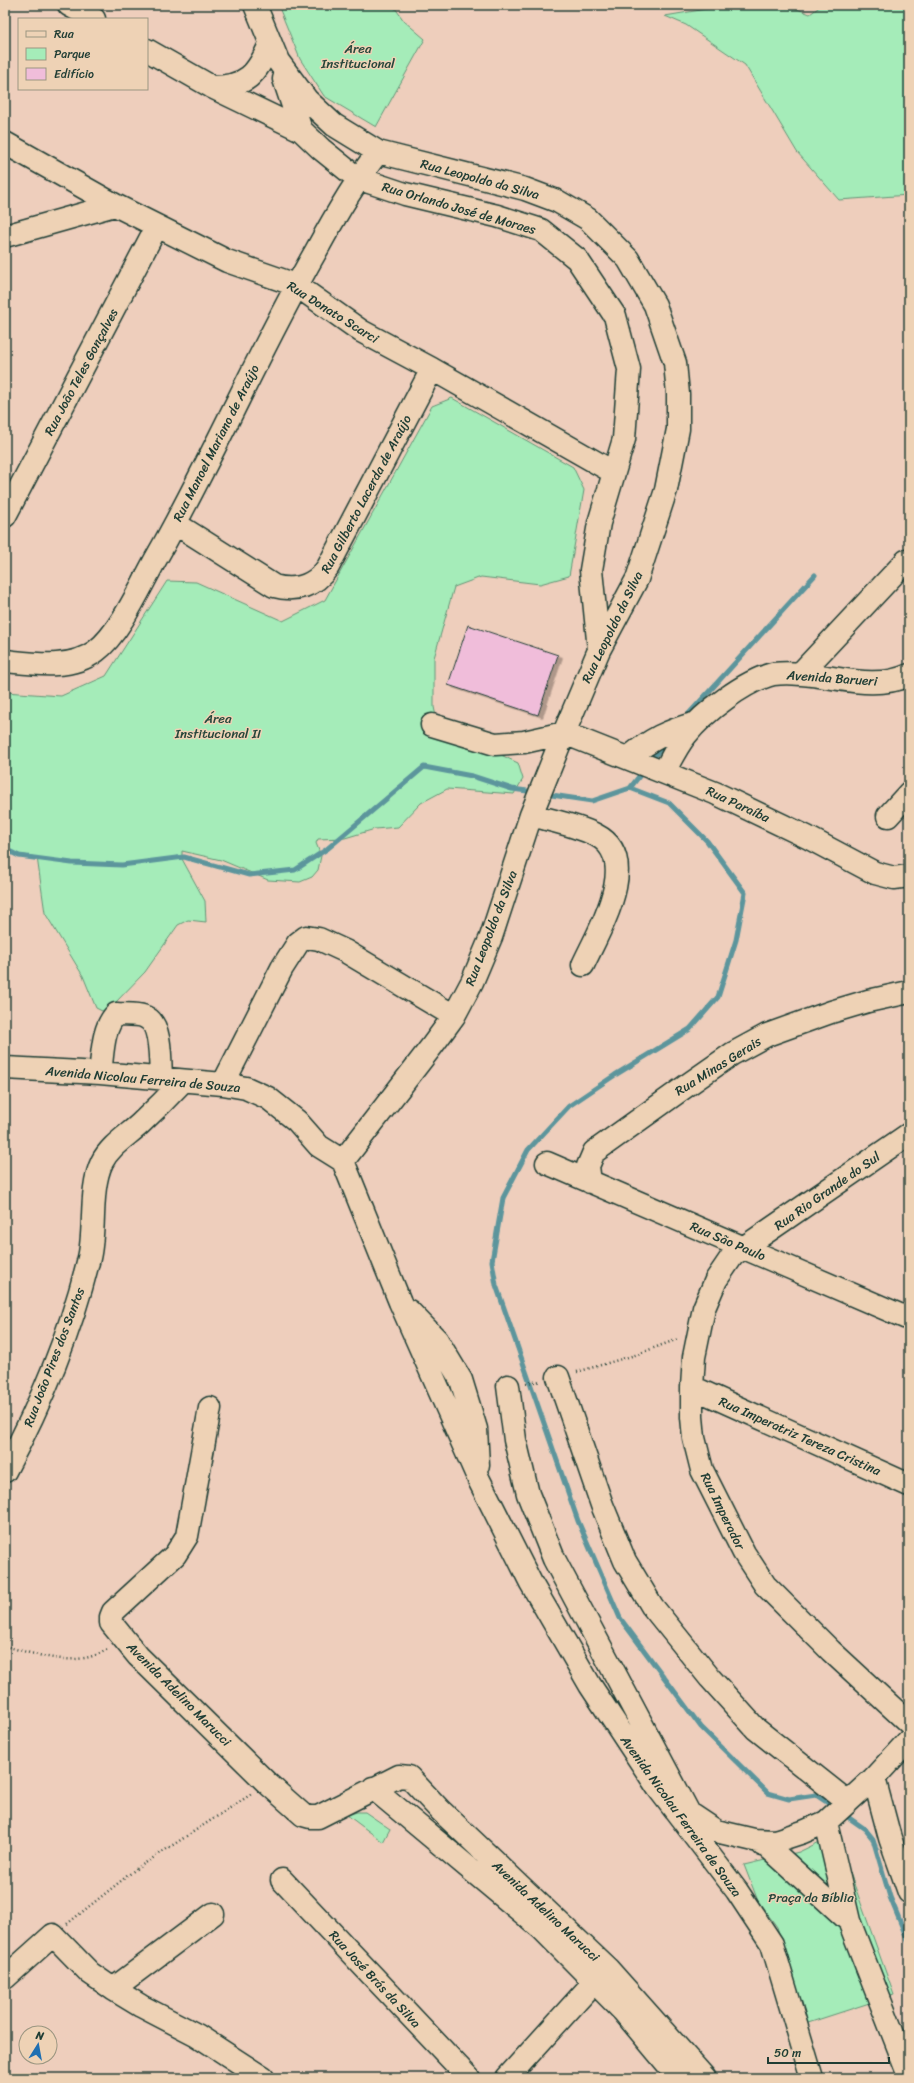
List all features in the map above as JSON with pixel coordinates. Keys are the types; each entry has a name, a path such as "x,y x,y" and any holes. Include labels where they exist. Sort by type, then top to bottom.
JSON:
{"street":[{"path":"69,5 92,18"},
{"name":"Rua Leopoldo da Silva","path":"255,5 274,52 307,100 334,124 378,152 525,188 557,201 588,219 628,259 655,305 675,363 678,429 666,490 637,579 599,650 531,815 491,937 472,982 454,1016 344,1161"},
{"path":"148,51 212,87 301,130"},
{"path":"212,87 234,85 251,76 274,52"},
{"name":"Rua Orlando José de Moraes","path":"274,52 301,130 320,149 357,178 405,194 497,216 541,230 577,259 615,316 629,369 624,439 599,523 591,570 599,650"},
{"name":"Rua Donato Scarci","path":"5,143 115,205 227,261 296,285 361,331 432,369 613,472"},
{"name":"Rua Manoel Mariano de Araújo","path":"5,662 48,665 67,663 88,656 97,650 113,634 176,524 296,285 357,178 378,152"},
{"path":"5,236 115,205"},
{"name":"Rua João Teles Gonçalves","path":"5,516 157,226"},
{"name":"Rua Gilberto Lacerda de Araújo","path":"176,524 274,586 297,588 312,583 328,567 432,369"},
{"path":"800,674 906,561"},
{"name":"Avenida Barueri","path":"664,772 680,743 696,723 745,686 773,674 800,674 876,683 906,680"},
{"name":"Avenida Barueri","path":"628,758 647,742 661,734 696,723"},
{"path":"432,725 495,744 524,742 564,733"},
{"name":"Rua Paraíba","path":"564,733 716,793 875,873 894,878 909,876"},
{"path":"888,816 909,793"},
{"path":"531,815 569,825 597,835 612,848 617,861 616,887 583,965"},
{"path":"223,1084 282,968 298,943 306,937 319,939 344,950 454,1016"},
{"name":"Rua Minas Gerais","path":"590,1182 589,1161 594,1152 732,1054 767,1035 795,1024 868,1001 909,992"},
{"path":"100,1073 106,1031 110,1021 116,1014 146,1017 154,1024 157,1033 161,1079"},
{"name":"Avenida Nicolau Ferreira de Souza","path":"5,1068 100,1073 223,1084 246,1088 268,1098 297,1121 318,1146 344,1161 400,1302 479,1480 531,1583 590,1685 658,1788 737,1891 772,1944 812,2078"},
{"name":"Rua João Pires dos Santos","path":"5,1471 46,1386 79,1299 90,1254 97,1183 102,1163 111,1149 140,1124 183,1081"},
{"name":"Rua Rio Grande do Sul","path":"744,1248 909,1134"},
{"name":"Rua São Paulo","path":"547,1163 909,1319"},
{"name":"Rua Imperador","path":"744,1248 733,1255 716,1280 704,1308 699,1330 692,1387 694,1438 702,1470 744,1553 765,1585 785,1606 909,1722"},
{"path":"558,1377 602,1505 625,1561 652,1606 710,1678 756,1729 848,1802"},
{"path":"508,1386 515,1440 528,1494 554,1559 689,1813 716,1831 771,1843 848,1921"},
{"name":"Rua Imperatriz Tereza Cristina","path":"692,1387 909,1485"},
{"name":"Avenida Adelino Marucci","path":"210,1408 187,1536 174,1555 113,1612 111,1623 138,1656 267,1783 304,1815 318,1817 399,1776 409,1777 440,1810 608,1969 704,2078"},
{"path":"704,1848 771,1843 826,1822 874,1778 909,1740"},
{"path":"874,1778 890,1838 909,1892"},
{"name":"Avenida Adelino Marucci","path":"374,1788 542,1929 623,2011 679,2078"},
{"path":"424,1829 440,1810"},
{"path":"826,1822 848,1921 909,2075"},
{"name":"Rua José Brás da Silva","path":"282,1880 469,2078"},
{"path":"114,1989 213,1914"},
{"path":"5,1978 53,1935 90,1973 141,2006 197,2035 263,2078"},
{"path":"507,2078 595,1981"}],"path":[{"path":"508,1386 558,1377 635,1355 699,1330"},
{"path":"5,1646 52,1659 90,1658 104,1652 124,1640"},
{"path":"53,1935 136,1869 267,1783"}],"green space":[{"name":"Área Institucional","path":"278,5 393,5 404,21 425,39 376,127 324,96 300,59"},
{"path":"730,5 787,5 810,14 822,5 909,5 909,195 839,200 797,152 745,65 686,25 665,16"},
{"name":"Área Institucional II","path":"452,398 573,467 584,490 569,576 540,584 481,577 454,587 434,658 434,707 437,721 443,728 518,763 523,779 514,794 447,789 421,803 398,827 375,829 345,838 318,839 316,843 321,856 318,870 312,877 300,882 268,880 221,860 182,851 182,859 205,901 206,922 188,920 178,925 145,972 114,1004 102,1011 96,1008 83,976 45,913 37,857 5,852 5,692 61,696 106,676 167,581 196,582 283,621 325,600 432,406"},
{"path":"357,1812 365,1812 390,1829 383,1842 347,1815"},
{"name":"Praça da Bíblia","path":"836,1834 894,1995 808,2023 777,1927 758,1901 744,1865 799,1852"}],"building":[{"path":"468,625 558,655 538,715 448,685"}],"waterway":[{"path":"685,718 815,575"},
{"path":"650,762 665,743"},
{"path":"5,849 19,856 72,863 122,865 184,857 249,875 295,870 327,849 424,767 472,776 512,789 535,792"},
{"path":"630,788 644,770"},
{"path":"545,794 592,801 630,788 669,803 707,841 745,893 736,940 718,997 690,1029 615,1075 569,1106 528,1150 503,1198 492,1261 496,1285 578,1521 620,1618 701,1727 768,1793 789,1799 816,1795 834,1807"},
{"path":"842,1813 865,1829 873,1839 890,1897 909,1943"}]}
